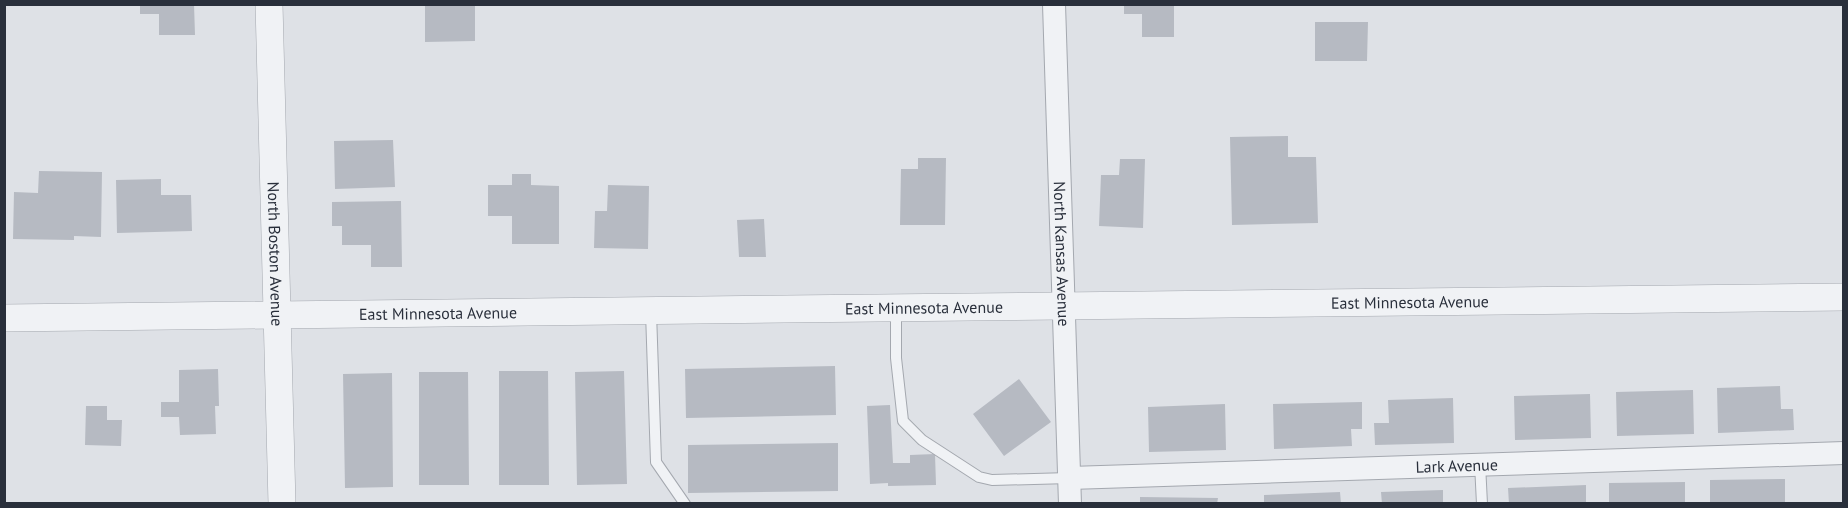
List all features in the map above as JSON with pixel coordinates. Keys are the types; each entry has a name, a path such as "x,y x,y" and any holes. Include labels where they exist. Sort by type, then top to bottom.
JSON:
{"street":[{"name":"North Boston Avenue","path":"269,4 282,504"},
{"name":"North Kansas Avenue","path":"1054,4 1071,504"},
{"name":"East Minnesota Avenue","path":"4,318 1844,297"},
{"name":"Lark Avenue","path":"1070,478 1844,453"}],"lane":[{"path":"896,308 896,358 903,421 922,440 979,477 992,480 1070,478"},
{"path":"651,311 656,462 685,504"},
{"path":"1480,464 1482,504"}],"building":[{"path":"140,4 194,4 195,35 159,35 159,14 140,14"},
{"path":"425,4 475,4 475,41 425,42"},
{"path":"1124,4 1174,4 1174,37 1142,37 1142,14 1124,14"},
{"path":"1315,22 1368,22 1367,61 1315,61"},
{"path":"1288,136 1288,157 1316,157 1318,223 1232,225 1230,137"},
{"path":"393,140 395,187 335,189 334,141"},
{"path":"918,158 946,158 945,225 900,225 901,169 918,169"},
{"path":"1120,159 1145,159 1143,228 1099,226 1101,175 1119,175"},
{"path":"39,171 102,172 101,237 74,236 74,240 13,239 14,192 38,193"},
{"path":"512,174 531,174 531,185 559,186 559,244 512,244 512,216 488,216 488,185 512,185"},
{"path":"161,179 161,195 191,195 192,231 117,233 116,180"},
{"path":"608,185 649,186 648,249 594,248 595,211 607,211"},
{"path":"401,201 402,267 371,267 371,245 342,245 342,226 332,226 332,202"},
{"path":"764,219 766,257 739,257 737,220"},
{"path":"835,366 836,415 686,418 685,369"},
{"path":"218,369 219,406 215,406 216,434 180,435 179,417 161,417 161,402 179,402 179,370"},
{"path":"499,371 548,371 549,485 499,485"},
{"path":"624,371 627,484 577,485 575,372"},
{"path":"419,372 468,372 469,485 419,485"},
{"path":"392,373 393,487 345,488 343,374"},
{"path":"1019,379 1051,422 1004,456 973,414"},
{"path":"1780,386 1781,409 1793,409 1794,430 1718,433 1717,388"},
{"path":"1693,390 1694,434 1617,436 1616,392"},
{"path":"1590,394 1591,438 1515,440 1514,396"},
{"path":"1453,398 1454,443 1375,445 1374,423 1389,423 1388,400"},
{"path":"1362,402 1362,429 1351,429 1352,446 1274,449 1273,404"},
{"path":"1225,404 1226,450 1149,452 1148,407"},
{"path":"890,405 893,463 910,463 910,455 935,454 936,485 870,484 867,406"},
{"path":"86,406 107,406 107,420 122,420 121,446 85,445"},
{"path":"838,443 838,491 688,493 688,445"},
{"path":"1785,479 1785,504 1710,504 1710,480"},
{"path":"1685,482 1685,504 1609,504 1609,483"},
{"path":"1586,485 1586,504 1509,504 1508,488"},
{"path":"1443,490 1443,504 1382,504 1381,492"},
{"path":"1340,492 1341,504 1264,504 1264,495"},
{"path":"1140,497 1218,498 1217,504 1140,504"}]}
